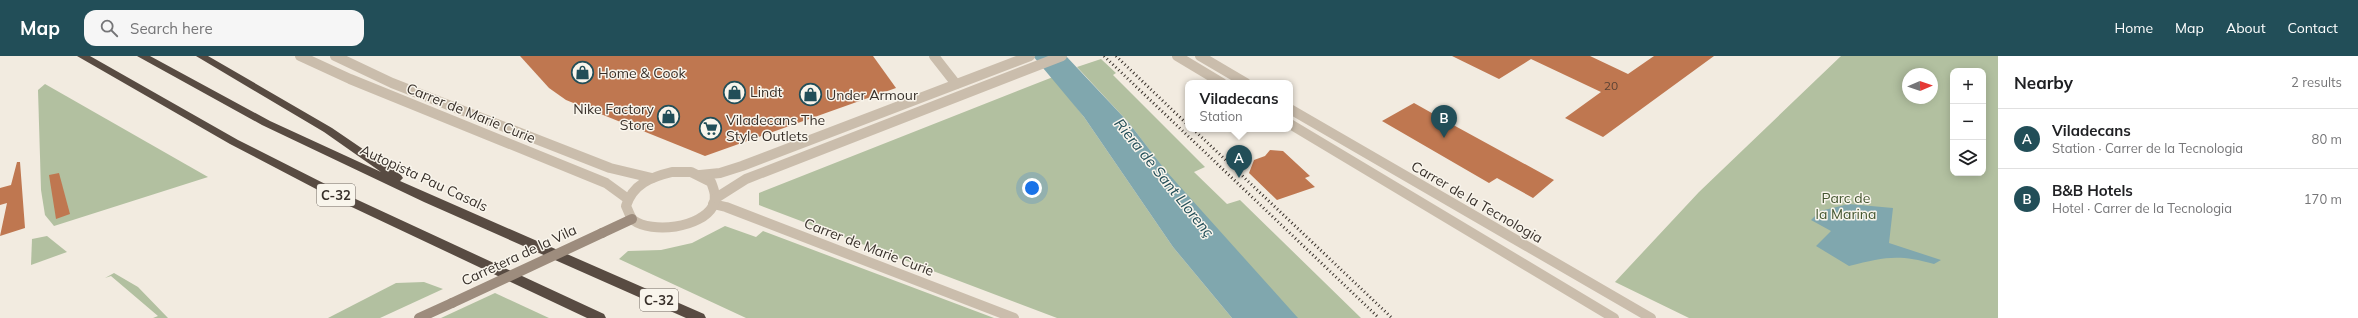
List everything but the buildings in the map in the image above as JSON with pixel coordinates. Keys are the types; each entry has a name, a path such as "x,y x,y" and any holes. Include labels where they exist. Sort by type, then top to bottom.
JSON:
{"highway":[{"name":"C-32","path":"82,56 234,142 343,198 599,318"},
{"name":"Autopista Pau Casals","path":"142,56 266,122 428,199 699,318"},
{"path":"201,56 328,130 428,199"}],"main road":[{"name":"Carretera de la Vila","path":"419,318 632,219"}],"street":[{"name":"Carrer de Marie Curie","path":"300,56 350,79 606,183 628,199"},
{"name":"Carrer de Marie Curie","path":"335,56 392,83 610,168 652,178"},
{"path":"934,56 956,84"},
{"path":"700,175 712,182 716,192 714,201 708,211 691,223 669,228 647,227 632,219 628,213 628,199 637,187 652,178 672,172 700,175 720,173 742,166 1030,56"},
{"path":"714,201 746,179 1062,56"},
{"path":"1177,56 1217,80"},
{"path":"1200,56 1241,80"},
{"name":"Carrer de la Tecnologia","path":"1293,111 1651,318"},
{"name":"Carrer de la Tecnologia","path":"1293,126 1614,318"},
{"name":"Carrer de Marie Curie","path":"714,201 726,207 1014,318"}],"green space":[{"name":"Parc de la Marina","path":"1841,56 1998,56 1998,318 1689,318 1615,282 1699,192"},
{"path":"1101,59 1116,73 1113,75 1205,167 1194,172 1227,204 1240,200 1361,318 1280,318 1235,262 1129,123 1077,67"},
{"path":"1053,77 1084,117 1173,247 1232,318 1057,318 759,205 759,193"},
{"path":"45,84 208,177 54,226 45,215 41,190 38,90"},
{"path":"725,226 756,237 763,231 994,318 746,318 619,259 628,251 661,250 692,243"},
{"path":"47,236 67,252 31,265 32,239"},
{"path":"114,273 138,287 168,318 153,318 158,316 111,276 105,278"},
{"path":"424,282 443,289 380,318 328,318 396,283"},
{"path":"495,293 549,318 441,318"}],"water":[{"name":"Riera de Sant Llorenç","path":"1033,56 1066,56 1129,123 1166,171 1298,318 1232,318 1173,247 1084,117"},
{"path":"1849,204 1893,208 1889,243 1941,260 1934,264 1911,259 1892,258 1872,260 1849,266 1816,246 1831,231 1811,220 1820,211"}],"railway":[{"path":"1104,56 1379,318"},
{"path":"1116,56 1185,122"},
{"path":"1196,132 1392,318"}],"place":[{"name":"Home & Cook","path":"582,73"},
{"name":"Lindt","path":"734,92"},
{"name":"Under Armour","path":"810,95"},
{"name":"Nike Factory Store","path":"669,117"},
{"name":"Viladecans The Style Outlets","path":"710,128"},
{"name":"B&B Hotels","path":"1444,138"},
{"name":"Viladecans","path":"1239,178"}]}
